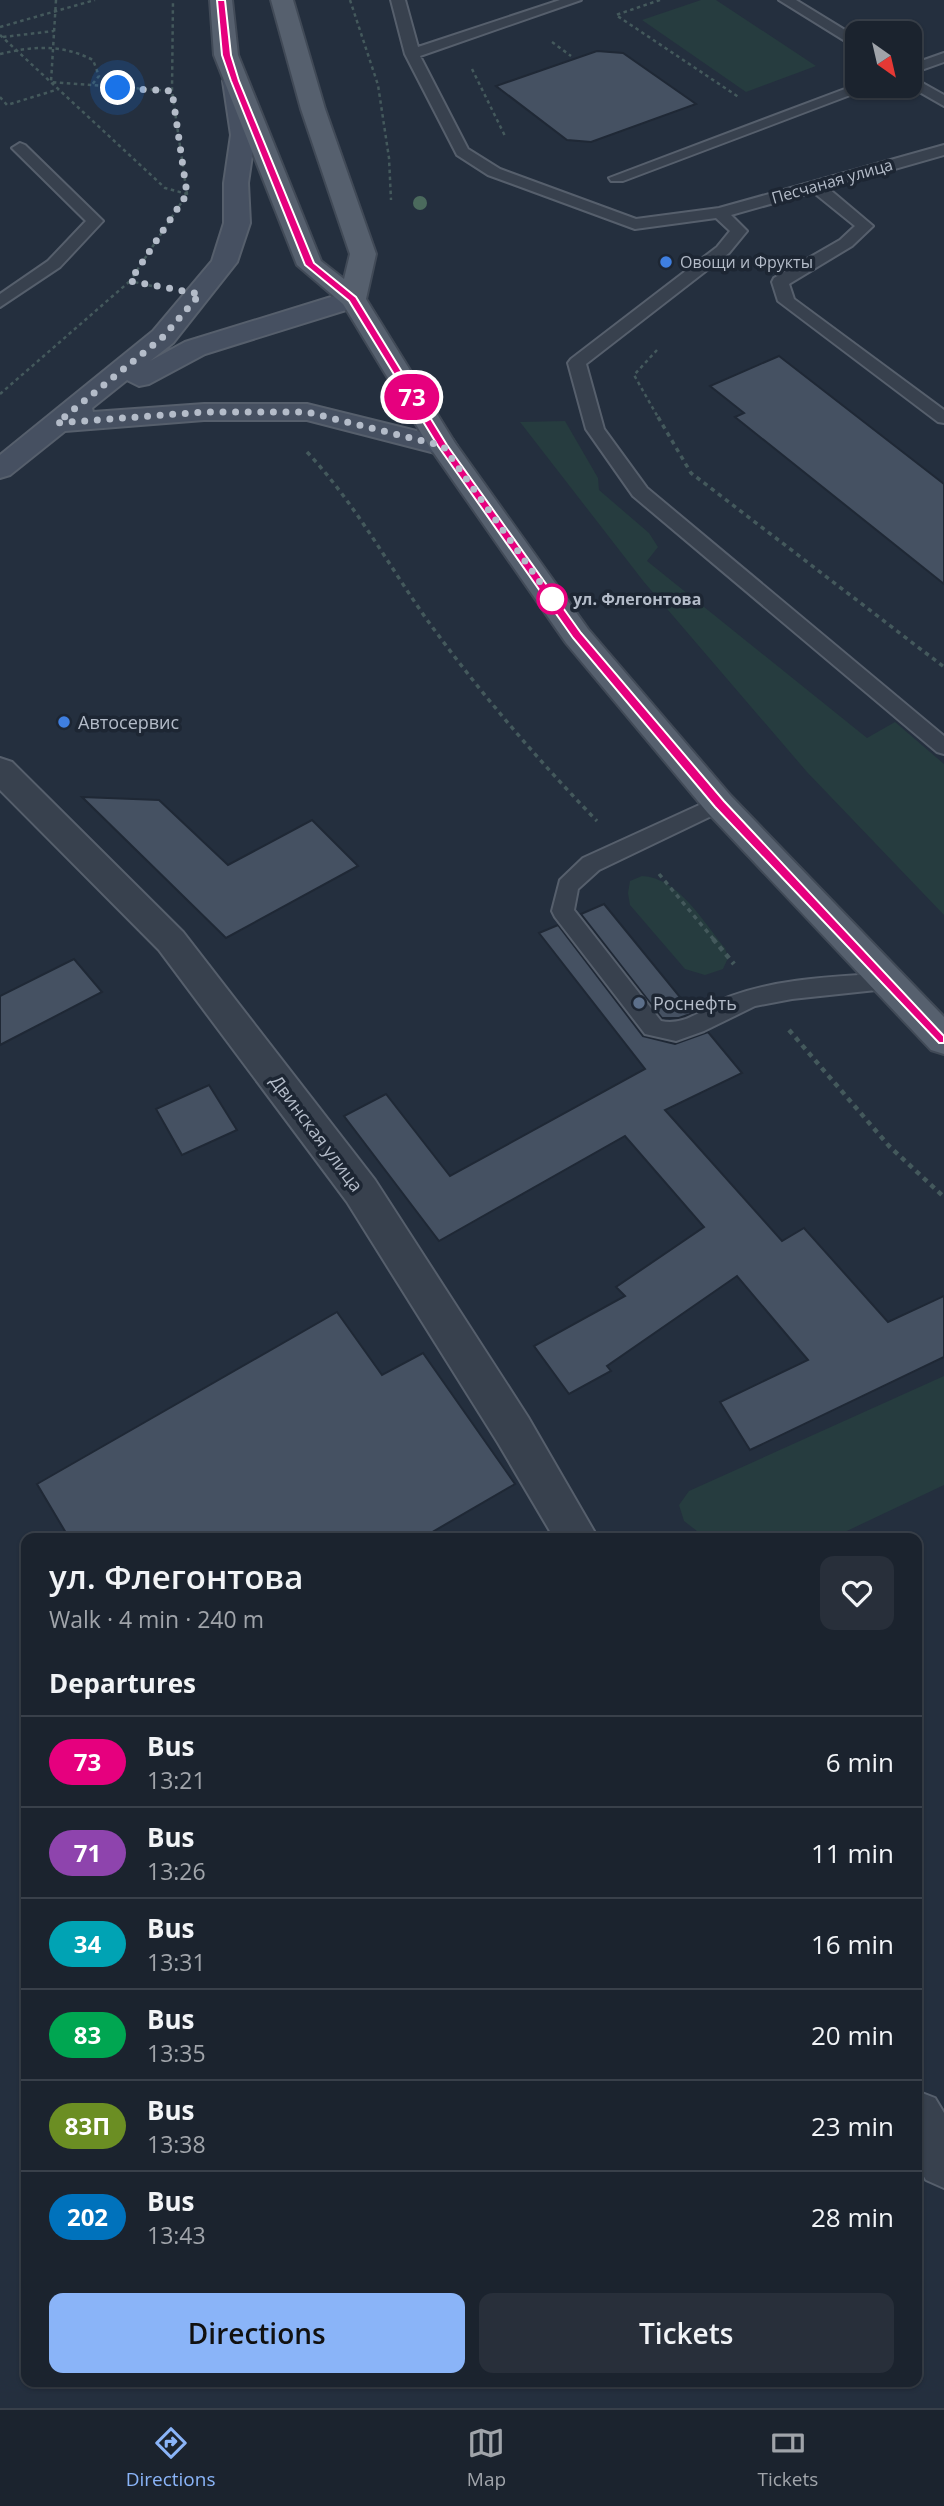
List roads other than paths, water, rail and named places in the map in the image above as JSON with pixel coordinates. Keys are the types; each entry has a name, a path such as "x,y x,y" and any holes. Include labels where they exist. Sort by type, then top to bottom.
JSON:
{"main road":[{"path":"221,0 226,55 310,265 353,299 443,446 577,636 719,804 944,1040"},
{"path":"282,0 313,109 363,254 353,299"}],"street":[{"path":"0,469 163,337 224,262 237,223 236,183 243,135 235,81"},
{"path":"57,423 195,348 353,299"},
{"path":"57,423 204,412 307,412 443,446"},
{"name":"Двинская улица","path":"0,770 171,941 361,1191 513,1430 574,1533"},
{"path":"922,2125 944,2162"}],"lane":[{"name":"Песчаная улица","path":"398,0 412,54 462,152 494,172 635,224 720,213 944,150"},
{"path":"412,54 574,0"},
{"path":"786,0 845,37"},
{"path":"922,65 944,57"},
{"path":"922,87 944,101"},
{"path":"617,178 845,94"},
{"path":"0,302 54,264 95,221 20,148"},
{"path":"816,186 865,226 846,243 780,282 786,301 944,418"},
{"path":"720,213 739,231 723,250 577,363 595,429 640,492 944,747"},
{"path":"719,804 591,864 568,886 563,911 648,1021 665,1033 680,1033 737,1003 780,993 887,982"}],"place":[{"name":"Овощи и Фрукты","path":"666,262"},
{"name":"ул. Флегонтова","path":"552,599"},
{"name":"Автосервис","path":"64,722"},
{"name":"Роснефть","path":"639,1003"}]}
